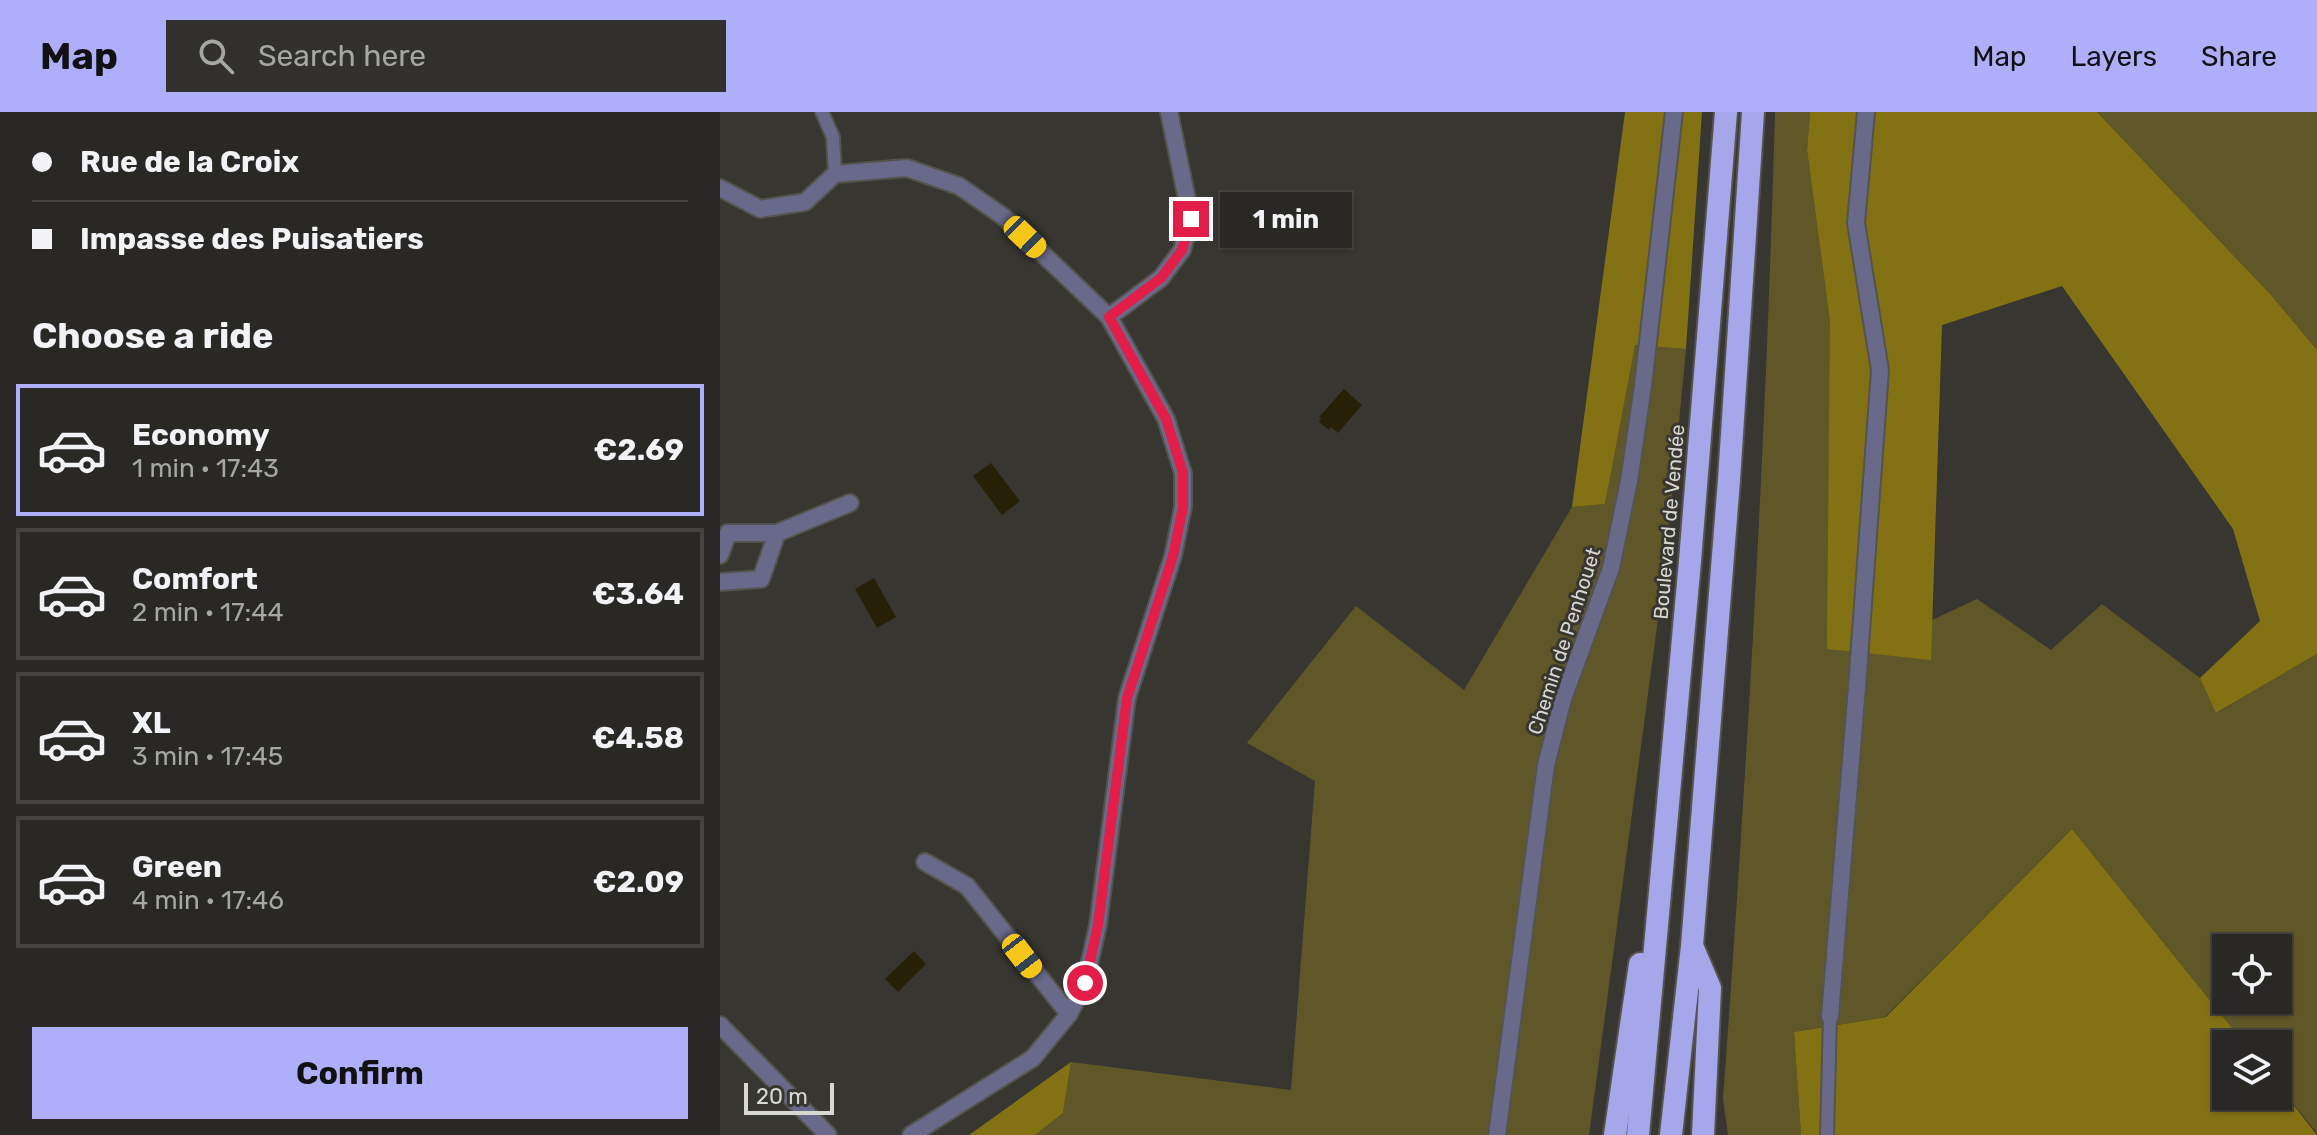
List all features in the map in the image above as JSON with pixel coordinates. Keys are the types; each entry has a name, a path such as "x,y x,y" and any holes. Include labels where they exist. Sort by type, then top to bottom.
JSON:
{"highway":[{"name":"Boulevard de Vendée","path":"1638,1135 1690,561 1726,112"},
{"path":"1671,1135 1692,946 1729,480 1753,112"},
{"path":"1615,1135 1641,959 1656,935"},
{"path":"1692,946 1710,988 1703,1135"}],"street":[{"path":"1109,317 1161,278 1182,250 1191,219 1169,112"},
{"name":"Chemin de Penhouet","path":"1497,1135 1546,765 1563,699 1611,568 1629,481 1674,112"},
{"path":"1830,1016 1880,370 1856,223 1866,112"},
{"path":"720,188 760,209 805,202 835,174 907,168 959,186 1004,217 1109,317 1166,419 1183,473 1183,507 1173,556 1127,698 1098,925 1085,983 1069,1014 1033,1058 911,1135"},
{"path":"720,555 728,533 777,533 850,503"},
{"path":"720,582 761,579 777,533"},
{"path":"925,862 967,886 1069,1014"},
{"path":"720,1025 828,1135"}],"lane":[{"path":"822,112 833,137 835,174"},
{"path":"1827,1135 1830,1016"}],"shaded area":[{"path":"1625,112 1702,112 1686,349 1635,345 1605,504 1572,507"},
{"path":"1775,112 1810,112 1807,150 1830,322 1930,659 1932,620 1977,599 2051,650 2102,604 2200,678 2217,713 2317,654 2317,1133 2292,1102 2292,1030 2234,1030 2221,1014 2292,1014 2292,934 2212,934 2212,1003 2072,829 1885,1017 1794,1032 1801,1135 1728,1135 1723,1099 1755,606"},
{"path":"1810,112 2097,112 2272,296 2317,350 2317,654 2216,713 2200,678 2260,621 2233,529 2062,286 1942,325 1931,660 1827,649 1830,322 1807,150"},
{"path":"2097,112 2317,112 2317,350 2272,296"},
{"path":"1634,345 1686,349 1666,559 1589,1135 1035,1135 1063,1113 1071,1062 1291,1090 1315,781 1247,743 1356,606 1464,690 1572,507 1605,504"},
{"path":"1344,389 1362,405 1338,433 1319,422 1319,417"},
{"path":"991,463 1020,501 1002,515 973,476"},
{"path":"874,578 896,617 877,628 855,589"},
{"path":"2072,829 2212,1003 2212,1014 2221,1014 2234,1030 2212,1030 2212,1110 2292,1110 2292,1103 2317,1135 1801,1135 1794,1032 1886,1017"},
{"path":"914,951 926,964 898,992 885,979"},
{"path":"1071,1062 1063,1113 1035,1135 969,1135"}],"route":[{"path":"1085,983 1098,925 1127,698 1173,556 1183,507 1183,473 1166,419 1109,317 1161,278 1182,250 1191,219"}]}
